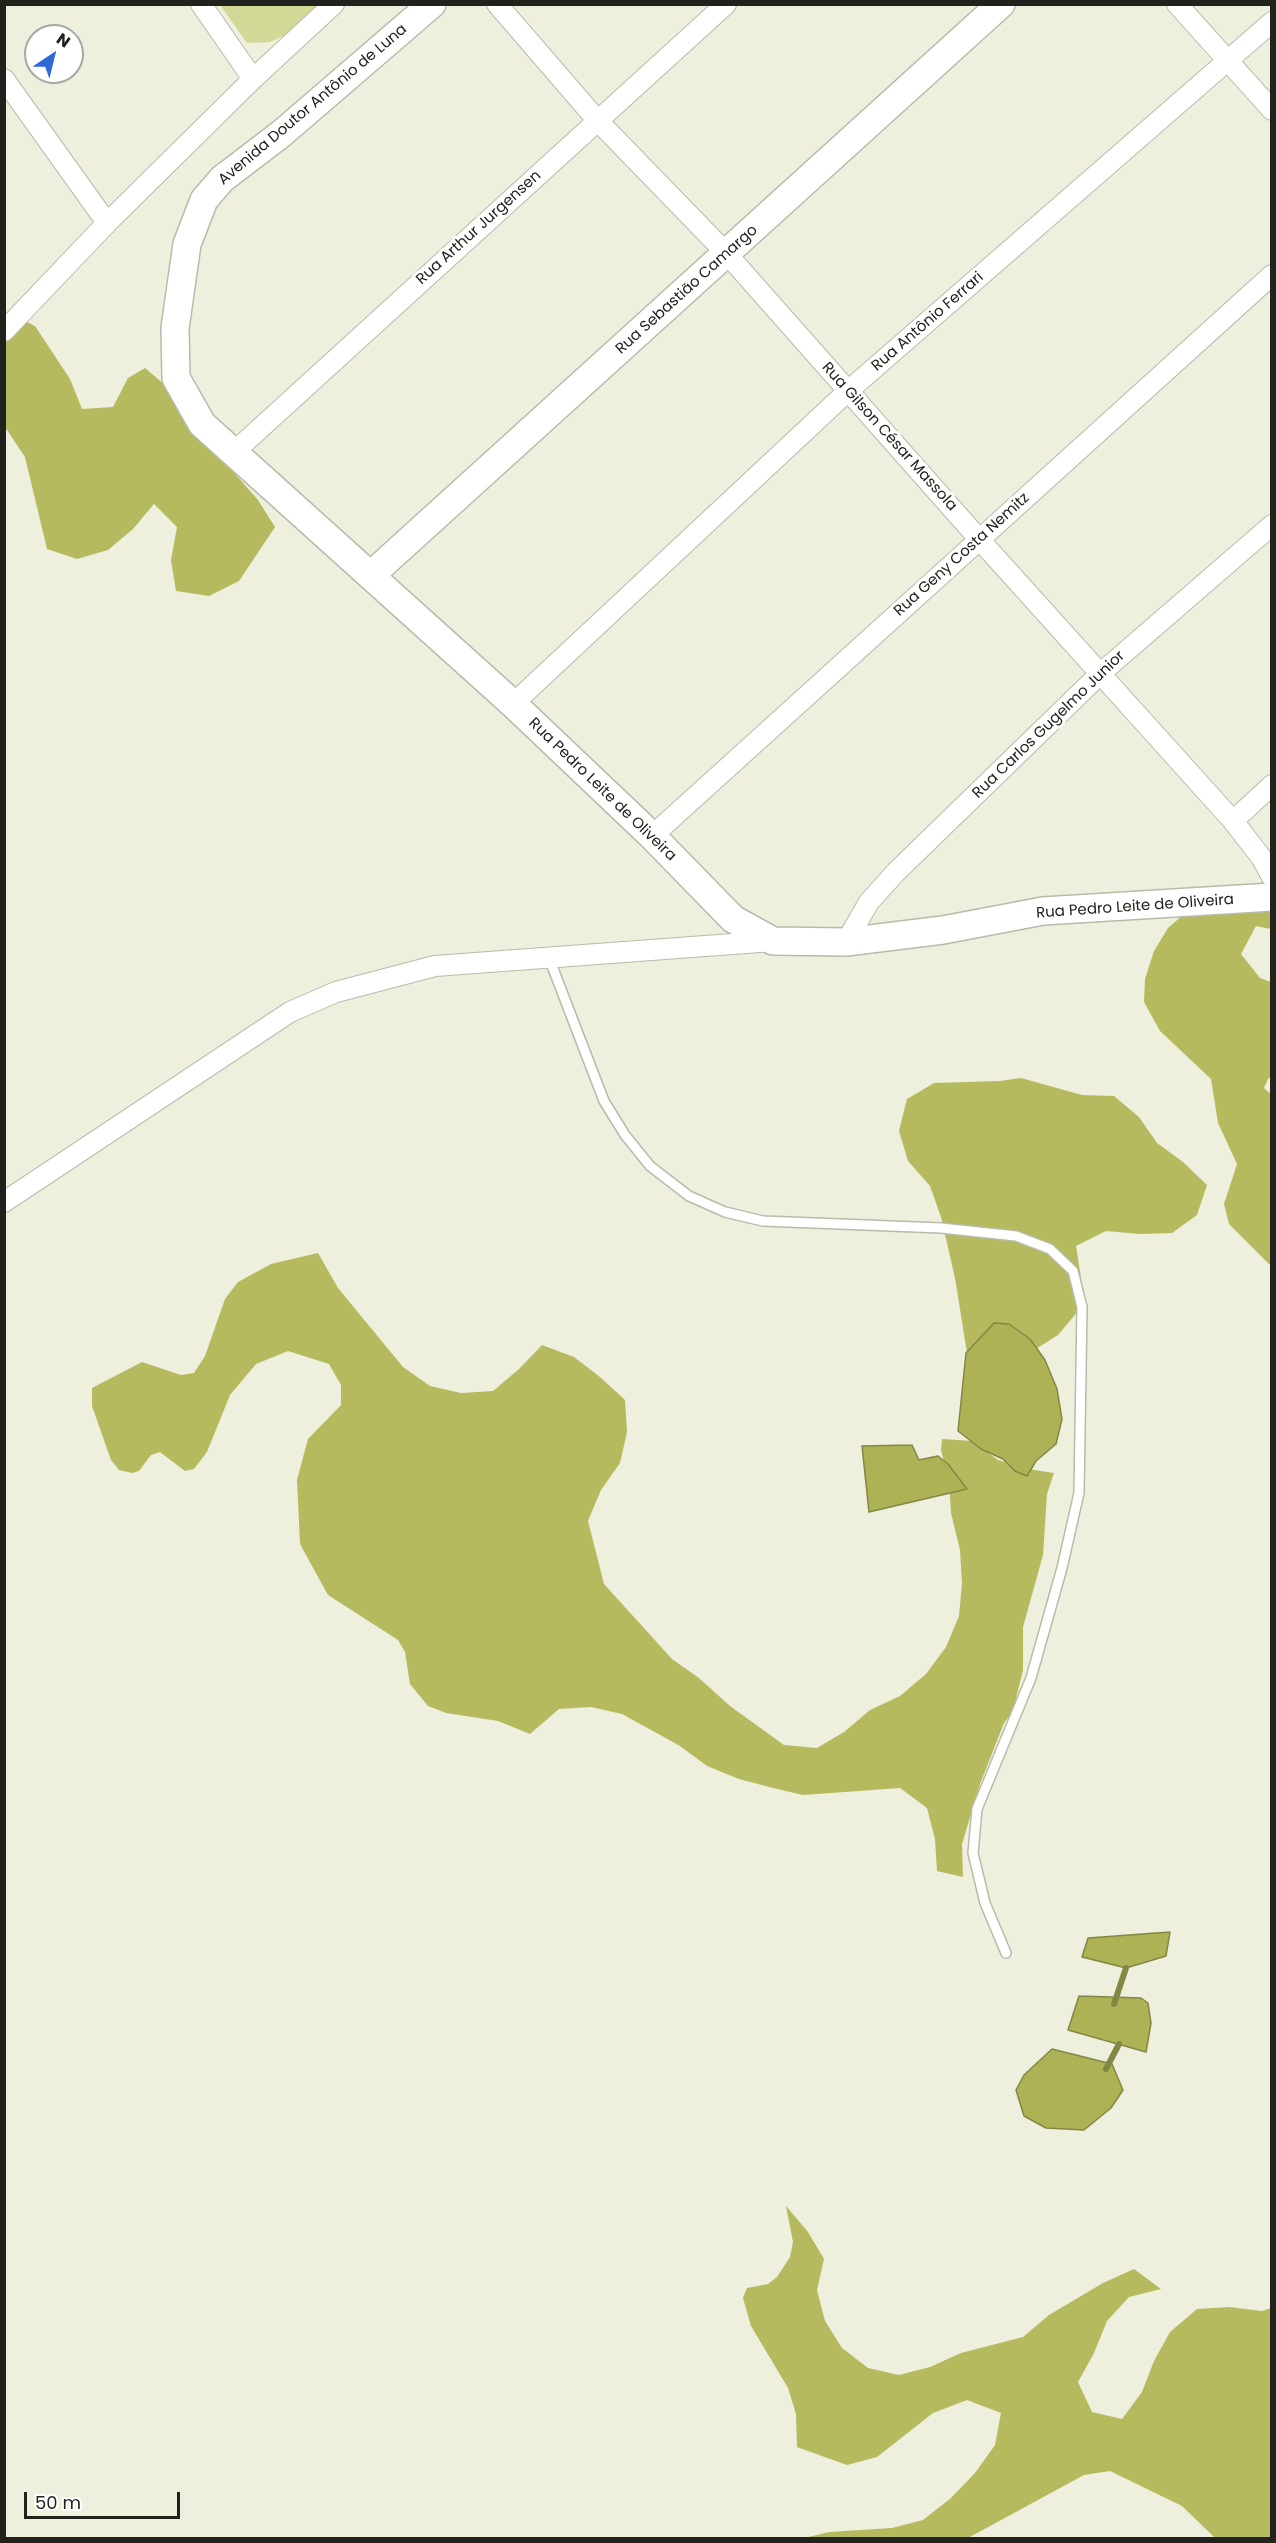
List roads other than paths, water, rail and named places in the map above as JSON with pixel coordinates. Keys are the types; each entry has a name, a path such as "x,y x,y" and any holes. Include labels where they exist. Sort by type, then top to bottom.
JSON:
{"street":[{"path":"201,4 253,79"},
{"path":"4,331 107,223 253,79 334,4"},
{"name":"Avenida Doutor Antônio de Luna","path":"188,244 204,200 222,179 281,134 432,4"},
{"name":"Rua Gilson César Massola","path":"497,4 597,120 727,254 979,540 1233,821 1261,857 1272,877"},
{"name":"Rua Arthur Jurgensen","path":"233,453 726,4"},
{"name":"Rua Sebastião Camargo","path":"371,575 1001,4"},
{"path":"1177,4 1272,110"},
{"name":"Rua Antônio Ferrari","path":"513,704 848,391 1272,22"},
{"path":"4,79 107,223"},
{"name":"Rua Pedro Leite de Oliveira","path":"188,244 175,328 176,378 202,424 513,704 652,836 733,919 773,941 846,942 943,930 1043,911 1272,897"},
{"name":"Rua Geny Costa Nemitz","path":"652,836 1272,275"},
{"name":"Rua Carlos Gugelmo Junior","path":"846,942 869,902 896,872 1101,673 1272,525"},
{"path":"1233,821 1272,785"},
{"path":"4,1202 299,1008 336,992 435,966 773,941"}],"lane":[{"path":"549,958 604,1101 650,1166 688,1196 725,1212 763,1221 941,1228 1016,1236 1050,1249 1073,1271 1082,1307 1079,1493 1062,1568 1031,1678 977,1809 973,1853 985,1903 1006,1953"}],"waterway":[{"path":"1114,2004 1126,1968"},
{"path":"1106,2069 1119,2044"}]}
